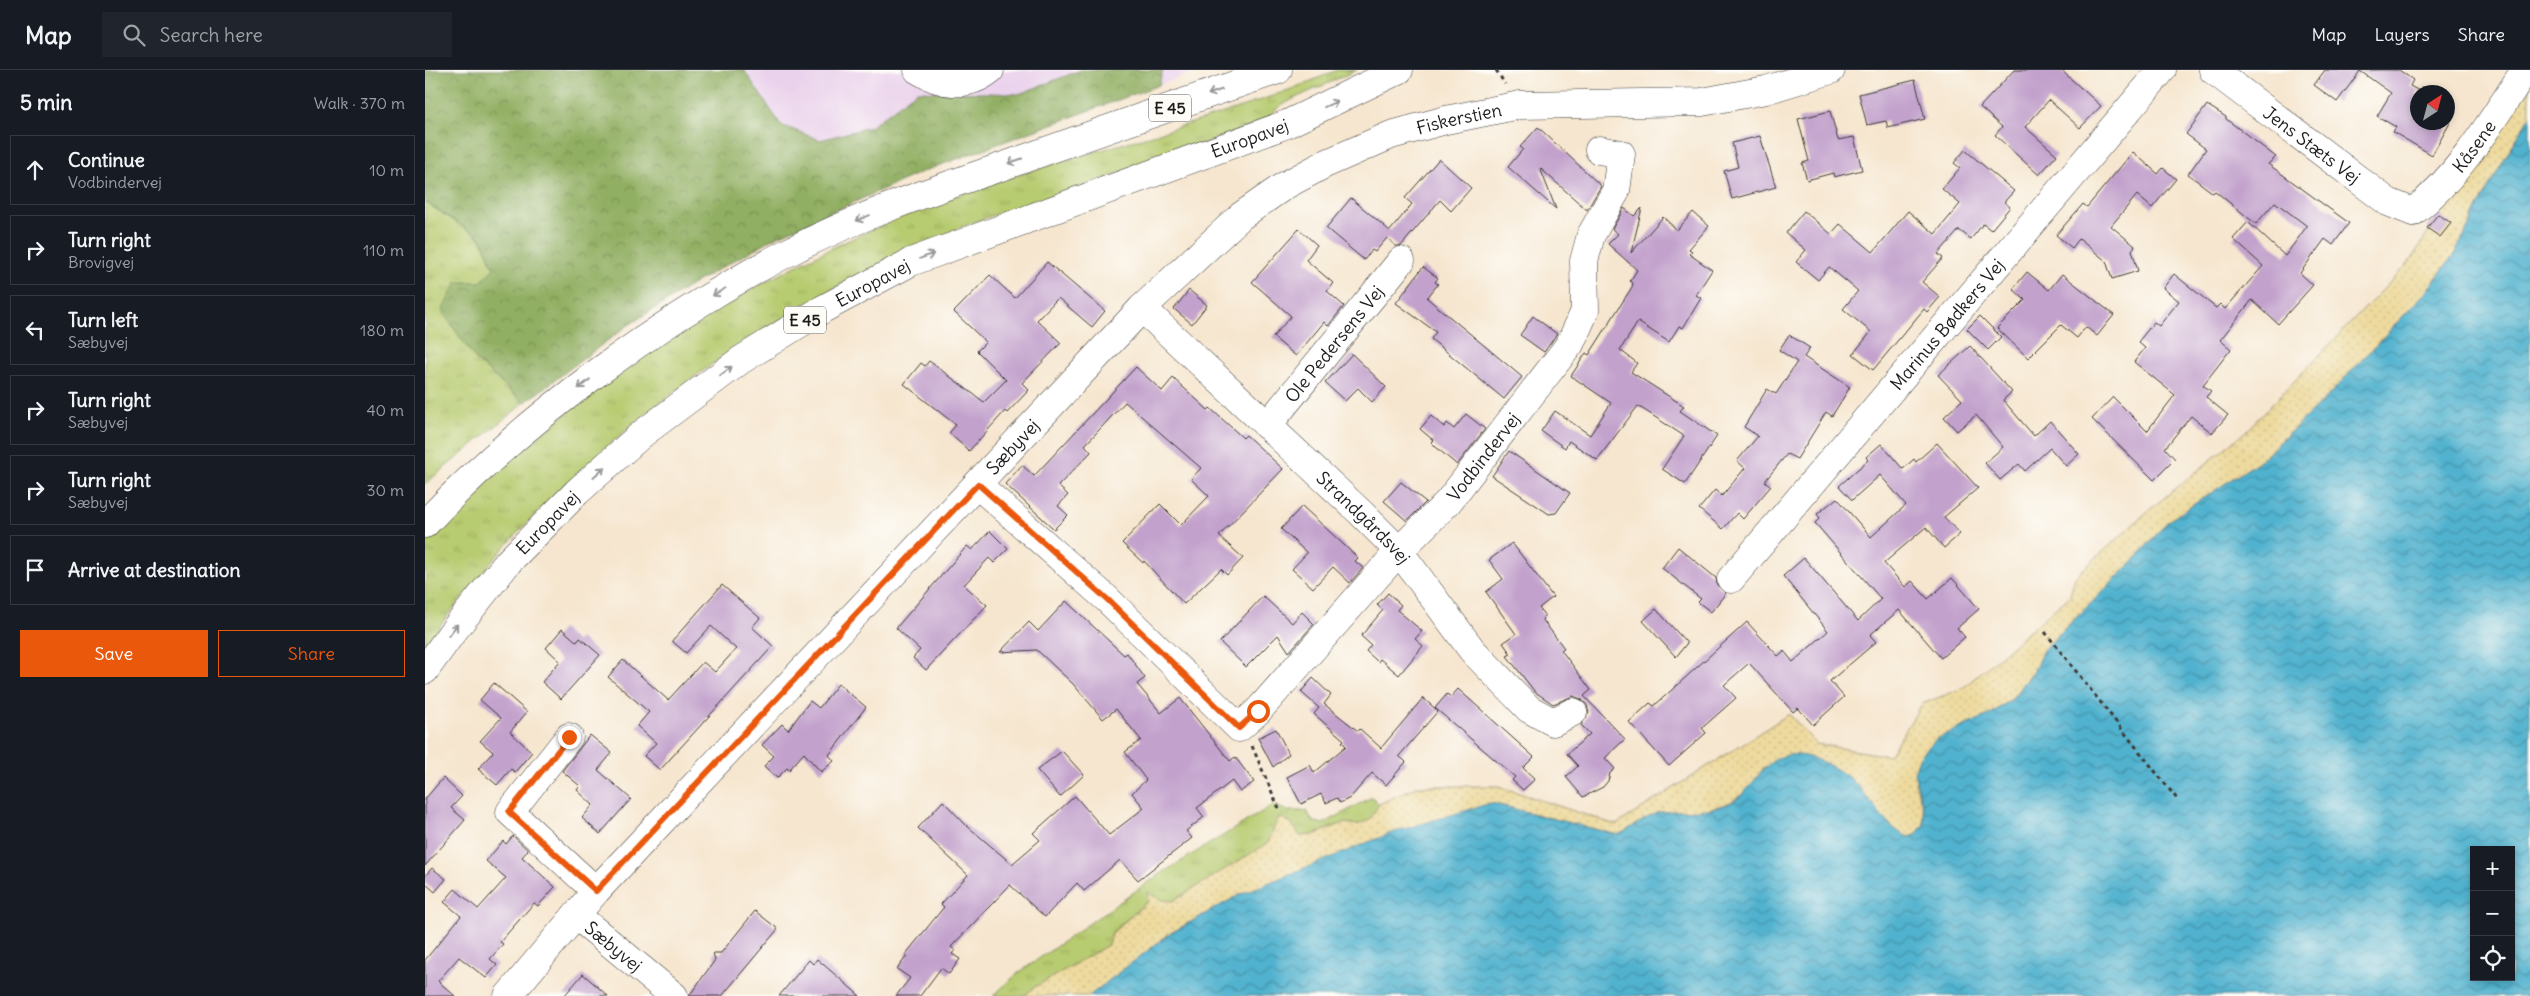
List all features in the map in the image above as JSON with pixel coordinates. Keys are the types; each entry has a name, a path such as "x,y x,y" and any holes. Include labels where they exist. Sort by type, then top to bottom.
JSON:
{"street":[{"path":"918,70 941,82 956,84 974,79 990,70"},
{"name":"E 45","path":"425,524 517,436 613,361 703,301 785,254 852,223 939,188 1278,70"},
{"name":"Europavej","path":"425,670 509,561 577,492 642,434 741,360 823,309 911,262 1287,124 1399,70"},
{"name":"Fiskerstien","path":"1142,308 1241,216 1285,186 1325,164 1391,135 1446,120 1520,105 1702,102 1733,98 1831,70"},
{"name":"Marinus Bødkers Vej","path":"1731,578 2162,70"},
{"name":"Jens Stæts Vej","path":"2213,70 2388,202 2413,212"},
{"name":"Kåsene","path":"2413,212 2436,194 2481,136 2525,70"},
{"name":"Vodbindervej","path":"1239,728 1258,711 1399,551 1447,502 1570,344 1585,311 1584,261 1591,235 1616,191 1621,154 1599,150"},
{"name":"Ole Pedersens Vej","path":"1267,426 1401,262"},
{"name":"Strandgårdsvej","path":"1142,308 1399,551 1472,650 1529,708 1553,722 1573,712"},
{"name":"Sæbyvej","path":"509,996 596,891 1142,308"},
{"path":"978,484 1108,600 1239,728"},
{"name":"Sæbyvej","path":"569,737 509,812 596,891"},
{"path":"571,921 648,996"},
{"name":"Sæbyvej","path":"571,921 674,996"}],"path":[{"path":"2045,632 2177,798"},
{"path":"1239,728 1250,740 1280,811"}],"shaded area":[{"path":"744,70 1081,70 1019,94 917,91 870,127 820,140 781,125"},
{"path":"1163,70 1201,70 1159,85"}],"green space":[{"path":"425,70 744,70 781,125 820,140 870,127 917,91 1019,94 1081,70 1163,70 1159,85 924,171 774,238 698,281 627,326 524,403 476,360 442,311 457,282 481,282 494,268 481,238 425,202"},
{"path":"1337,70 1357,70 1293,99 1279,107 1263,122 957,229 879,265 803,306 731,351 662,401 597,456 535,515 478,578 425,646 425,543 484,484 546,429 612,378 681,332 752,289 826,251 901,217 1024,173 1205,119 1293,88"},
{"path":"425,202 481,238 494,269 481,282 476,360 524,403 425,484"},
{"path":"1372,797 1379,804 1371,819 1358,825 1344,823 1313,835 1300,836 1290,822 1269,843 1173,901 1148,901 1112,932 1108,945 1035,987 1024,996 993,996 1017,974 1157,876 1273,805 1288,811 1307,811 1312,821 1323,824"}],"sand":[{"path":"2530,76 2530,115 2490,185 2455,253 2425,293 2326,398 2261,460 2167,522 2134,561 2043,650 2034,671 2011,699 1991,714 1936,739 1915,783 1923,808 1924,824 1916,835 1909,837 1899,834 1882,816 1765,766 1748,790 1729,803 1701,811 1660,812 1618,835 1491,803 1303,869 1241,894 1169,934 1089,996 1024,996 1035,987 1108,945 1112,933 1148,901 1147,892 1161,900 1173,901 1268,843 1278,818 1289,821 1300,836 1313,835 1344,823 1358,825 1370,819 1379,804 1418,786 1498,786 1616,825 1789,714 1816,744 1889,756 1922,704 1963,688 2070,596 2075,577 2147,512 2245,432 2408,264"}],"water":[{"path":"2530,115 2530,996 1089,996 1169,934 1241,894 1391,833 1491,803 1618,835 1651,816 1662,812 1713,808 1730,803 1745,792 1762,771 1775,760 1784,756 1798,755 1821,761 1841,772 1851,779 1883,817 1899,832 1909,837 1916,835 1924,824 1923,808 1914,772 1920,756 1936,739 1991,714 2012,699 2034,671 2043,650 2134,561 2167,522 2261,460 2326,398 2425,293 2455,253 2490,185"}],"building":[{"path":"2014,70 2061,70 2101,106 2080,128 2049,100 2025,127 2057,155 2039,175 1995,135 2002,127 1980,107"},
{"path":"2325,70 2399,70 2413,80 2410,85 2410,130 2446,130 2432,155 2393,132 2396,127 2377,116 2391,93 2360,71 2337,102 2314,85"},
{"path":"1915,80 1925,119 1888,128 1886,121 1867,125 1859,94"},
{"path":"2207,105 2226,117 2226,119 2276,157 2268,164 2349,223 2333,245 2325,239 2300,273 2313,285 2278,324 2252,300 2220,340 2231,349 2203,385 2211,391 2206,397 2228,415 2212,433 2191,416 2165,448 2175,459 2154,480 2092,419 2113,397 2147,431 2175,395 2134,362 2145,348 2138,342 2154,322 2159,326 2179,301 2163,288 2174,274 2216,308 2220,304 2225,309 2263,266 2233,239 2248,222 2285,256 2307,226 2275,202 2256,224 2215,191 2213,193 2188,174 2206,149 2186,134"},
{"path":"1830,111 1838,140 1854,137 1862,170 1834,177 1833,173 1807,180 1802,163 1809,161 1798,119"},
{"path":"1538,127 1601,186 1587,210 1540,168 1556,209 1508,167 1523,149 1520,147"},
{"path":"1760,136 1776,187 1732,199 1724,171 1738,167 1732,143"},
{"path":"1965,150 2014,191 2004,202 2010,207 1991,230 1983,224 1971,239 1959,230 1938,254 1943,258 1922,282 1940,297 1927,312 1924,309 1873,370 1853,354 1871,332 1843,309 1858,291 1829,267 1818,280 1796,262 1806,250 1786,233 1804,211 1831,234 1840,224 1873,252 1908,211 1935,234 1960,204 1942,189 1960,168 1954,163"},
{"path":"2133,152 2158,174 2163,168 2176,179 2152,208 2137,195 2111,226 2135,246 2132,250 2138,271 2112,279 2106,261 2079,239 2072,248 2056,235 2083,204 2087,207"},
{"path":"1439,159 1471,188 1451,211 1440,200 1401,246 1396,246 1387,238 1375,252 1372,250 1364,260 1326,228 1351,198 1390,231 1412,204 1405,198"},
{"path":"1624,208 1634,216 1642,208 1631,253 1663,217 1677,230 1693,212 1709,226 1689,249 1692,251 1689,254 1712,270 1696,295 1701,298 1683,328 1679,326 1669,342 1638,322 1620,350 1637,363 1631,372 1684,406 1680,411 1717,436 1685,484 1662,469 1684,436 1638,406 1597,460 1569,441 1565,448 1541,431 1555,411 1590,435 1611,403 1571,376 1586,353 1589,355 1632,287 1633,283 1630,281 1637,270 1608,244 1618,234 1612,229"},
{"path":"2438,214 2451,223 2440,237 2427,228"},
{"path":"1299,229 1317,245 1306,260 1333,283 1327,291 1344,306 1328,326 1324,322 1296,356 1273,337 1291,316 1252,282"},
{"path":"1047,262 1105,311 1092,327 1058,298 1037,320 1061,343 1022,383 1029,390 1007,413 1005,411 969,451 949,433 956,425 904,384 921,363 925,366 929,361 984,402 1006,380 977,351 986,342 954,312 990,275 1015,298"},
{"path":"1423,267 1438,278 1435,282 1438,284 1427,298 1522,377 1504,399 1431,339 1436,332 1396,303"},
{"path":"2027,272 2049,290 2062,274 2114,315 2097,336 2086,327 2077,338 2061,325 2028,358 1997,328 2025,300 2013,289"},
{"path":"1189,290 1207,305 1192,324 1174,309"},
{"path":"1533,316 1557,334 1544,352 1520,335"},
{"path":"1980,316 2001,337 1988,350 1967,329"},
{"path":"1789,335 1810,348 1804,357 1850,387 1832,416 1826,412 1797,459 1787,454 1765,481 1771,486 1743,519 1737,513 1723,529 1699,509 1715,490 1722,496 1745,468 1737,461 1758,436 1744,427 1767,389 1776,394 1797,362 1779,350"},
{"path":"1970,346 2012,392 2003,400 2034,436 2050,421 2079,454 2066,466 2050,448 2025,471 2019,464 2000,480 1985,463 2003,447 1976,415 1957,431 1944,417 1962,400 1938,375"},
{"path":"1352,354 1386,387 1372,402 1358,388 1345,401 1325,383"},
{"path":"1136,367 1162,391 1173,378 1208,410 1210,408 1243,438 1246,435 1283,469 1219,536 1243,558 1227,575 1221,569 1184,604 1144,561 1143,563 1122,543 1160,504 1181,525 1209,496 1191,479 1201,468 1125,402 1085,445 1091,452 1058,486 1068,495 1058,506 1068,515 1054,529 1005,484 1022,465 1034,476"},
{"path":"1466,414 1485,429 1457,465 1437,448 1431,442 1433,440 1420,429 1431,416 1444,427 1447,423 1454,429"},
{"path":"1937,443 1978,488 1944,517 1960,534 1944,548 1926,527 1884,563 1905,587 1912,581 1928,599 1952,578 1979,609 1957,628 1965,637 1941,658 1899,610 1870,635 1876,642 1830,681 1844,697 1813,725 1798,708 1793,712 1749,663 1724,685 1736,698 1702,728 1706,733 1669,766 1629,722 1650,703 1654,706 1747,622 1778,656 1784,651 1793,662 1828,631 1783,576 1804,558 1858,621 1881,599 1815,523 1820,518 1817,514 1837,498 1871,537 1906,505 1880,475 1852,500 1839,486 1868,460 1866,457 1881,444 1903,469 1914,459 1916,462"},
{"path":"1509,451 1570,493 1556,513 1549,514 1492,476"},
{"path":"1401,482 1426,502 1407,521 1384,501"},
{"path":"1302,506 1358,558 1355,561 1363,568 1350,583 1333,567 1313,588 1292,569 1307,553 1281,529"},
{"path":"990,531 1008,549 994,563 989,558 964,585 987,605 926,670 913,658 920,650 896,628 967,546 972,550"},
{"path":"1512,543 1553,597 1539,608 1545,616 1542,619 1564,648 1561,650 1591,690 1584,696 1625,739 1605,758 1615,769 1610,773 1608,781 1603,787 1583,797 1566,777 1578,766 1567,754 1590,734 1581,725 1589,713 1587,705 1581,699 1573,696 1553,704 1535,692 1507,656 1511,654 1503,643 1516,634 1486,592 1503,579 1489,560"},
{"path":"1678,547 1716,578 1717,585 1726,593 1711,612 1698,602 1701,599 1662,568"},
{"path":"722,585 760,618 752,627 773,646 660,770 644,756 656,743 637,726 649,712 608,677 623,660 668,700 703,662 715,672 736,649 711,626 686,653 672,641"},
{"path":"1388,593 1401,605 1397,610 1422,631 1415,639 1423,646 1399,675 1380,659 1378,662 1366,651 1371,645 1361,636 1383,610 1377,605"},
{"path":"1263,596 1292,623 1302,612 1314,624 1289,652 1278,635 1246,667 1220,642"},
{"path":"1066,601 1124,655 1127,653 1145,678 1137,684 1161,713 1180,698 1230,761 1235,757 1254,782 1240,792 1232,781 1197,808 1204,817 1186,831 1192,838 1138,880 1120,860 1084,891 1077,883 1045,917 1010,885 951,947 955,950 952,954 960,959 949,974 941,968 920,996 896,996 910,978 897,969 907,956 905,955 944,907 941,904 968,875 918,828 943,801 966,825 1012,864 1040,840 1033,833 1075,796 1109,835 1144,808 1132,793 1146,780 1125,752 1141,740 1116,709 1103,719 1073,684 1037,650 1000,652 1029,622 1038,631"},
{"path":"1656,609 1687,643 1676,657 1643,621"},
{"path":"562,629 577,642 580,638 600,655 561,699 542,682 560,661 546,648"},
{"path":"1313,678 1331,695 1324,704 1358,731 1360,729 1381,748 1423,698 1438,711 1399,756 1406,762 1386,785 1372,773 1350,798 1340,803 1337,798 1326,803 1321,794 1301,804 1287,777 1310,765 1314,773 1346,746 1342,742 1344,740 1314,714 1319,708 1301,692"},
{"path":"494,683 527,712 510,732 532,752 515,772 511,769 497,785 478,769 493,752 480,741 501,718 480,700"},
{"path":"838,684 866,707 829,755 834,761 821,772 804,753 789,770 787,768 777,778 764,766 774,756 762,745 782,724 788,730 810,701 819,708"},
{"path":"1458,689 1534,757 1523,768 1535,779 1523,790 1512,780 1515,777 1435,708 1447,694 1451,697"},
{"path":"1276,729 1289,754 1273,767 1258,738"},
{"path":"590,735 612,753 598,770 631,799 600,834 582,818 593,805 577,790 580,786 562,771"},
{"path":"1062,751 1084,775 1060,797 1037,770"},
{"path":"443,778 462,796 451,808 465,820 425,866 425,799"},
{"path":"513,836 528,850 522,857 555,887 538,906 534,903 500,942 503,944 490,959 497,965 486,978 459,957 438,981 455,996 425,996 425,960 461,916 444,902 455,889 478,909 506,878 486,861 503,841 506,844"},
{"path":"432,868 446,879 435,892 425,883 425,876"},
{"path":"755,911 778,929 722,996 689,996 715,960 713,953 721,953"},
{"path":"817,959 860,996 779,996 809,960 813,964"},
{"path":"583,974 608,996 564,996"}],"route":[{"path":"569,737 509,812 596,891 978,484 1108,600 1239,728 1258,711"}]}
